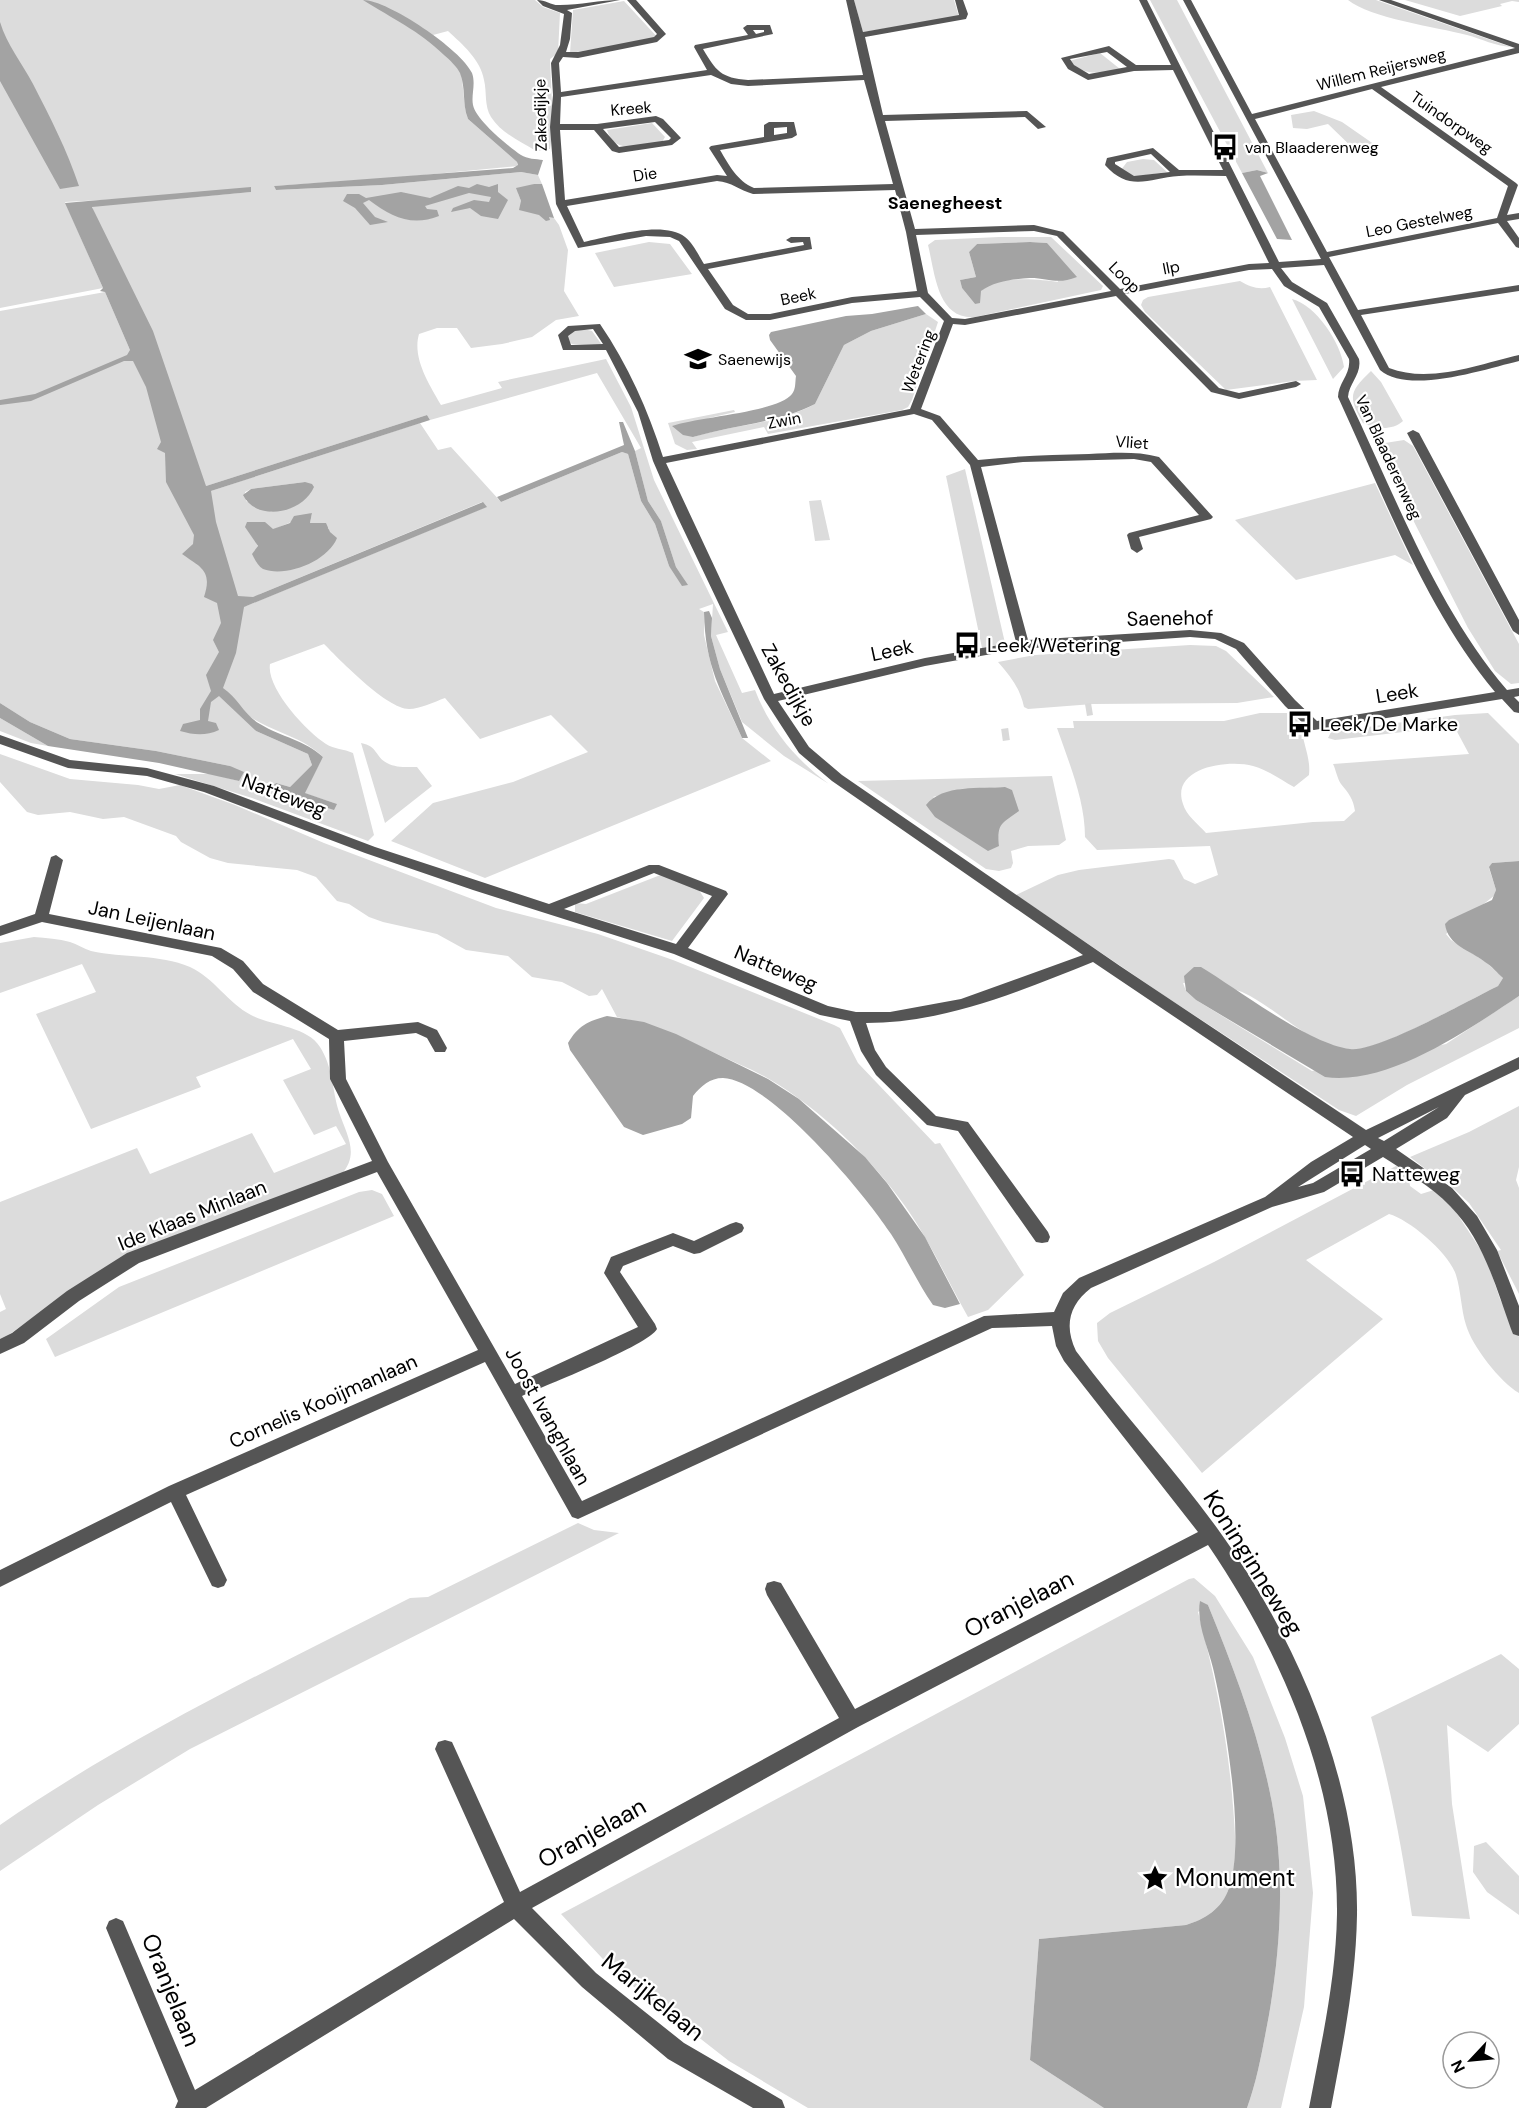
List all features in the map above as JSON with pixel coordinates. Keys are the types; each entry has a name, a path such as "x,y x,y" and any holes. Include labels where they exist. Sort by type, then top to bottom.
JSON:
{"street":[{"path":"541,0 560,8 616,0"},
{"path":"562,54 578,54 657,39 662,34 631,0"},
{"path":"850,0 868,77 911,232 923,294"},
{"path":"860,35 963,17 959,0"},
{"name":"Van Blaaderenweg","path":"1143,0 1274,265 1288,284 1323,305 1354,359 1355,367 1343,389 1343,397 1448,615 1481,667 1519,709"},
{"name":"Van Blaaderenweg","path":"1187,0 1385,370 1398,376 1418,378 1519,358"},
{"path":"1383,0 1484,33 1519,49"},
{"name":"Zakedijkje","path":"560,8 568,13 567,40 562,54 555,63 558,95 555,126 561,204 581,246"},
{"path":"712,72 698,47 754,37"},
{"path":"1134,68 1109,49 1065,58 1071,67 1088,77 1134,68 1177,67"},
{"name":"Willem Reijersweg","path":"1251,117 1519,49"},
{"path":"558,95 712,72 734,82 868,77"},
{"name":"Tuindorpweg","path":"1375,87 1516,186 1501,220"},
{"path":"881,118 1027,114 1041,127"},
{"name":"Kreek","path":"555,126 597,127 656,119 676,138 672,142 620,150 615,148 597,127"},
{"path":"734,179 714,148 770,138"},
{"path":"1177,173 1153,151 1110,160 1110,165 1117,172 1136,181 1177,173 1228,173"},
{"name":"Die","path":"561,204 717,178 734,179 743,187 753,191 898,187"},
{"name":"Leo Gestelweg","path":"1326,258 1519,216"},
{"path":"1501,220 1519,245"},
{"name":"Loop","path":"911,232 1034,228 1060,234 1215,390 1239,396 1296,384"},
{"name":"Beek","path":"581,246 653,232 666,233 682,239 729,307 746,317 770,317 852,300 923,294"},
{"path":"702,267 809,247 807,239 791,240"},
{"name":"Ilp","path":"949,321 965,322 1249,267 1326,258"},
{"path":"1356,313 1519,288"},
{"name":"Wetering","path":"923,294 949,321 915,411 936,418 975,464 1023,645"},
{"name":"Zakedijkje","path":"610,347 643,412 659,461 695,543 770,699 804,750 837,778 1095,956"},
{"name":"Zwin","path":"659,461 915,411"},
{"name":"Van Blaaderenweg","path":"1413,433 1519,631"},
{"name":"Vliet","path":"975,464 1023,459 1134,456 1155,459 1207,518 1133,535 1137,549"},
{"name":"Saenehof","path":"1023,645 1181,635 1221,635 1240,646 1290,703"},
{"name":"Leek","path":"770,699 885,670 1023,645"},
{"name":"Leek","path":"1290,703 1314,726 1519,692"},
{"name":"Natteweg","path":"0,739 68,764 147,772 209,789 370,850 548,910 679,950 825,1011 857,1019 914,1014 955,1006 1095,956"},
{"path":"0,931 41,917 56,860"},
{"path":"548,910 654,868 721,894 679,950"},
{"name":"Jan Leijenlaan","path":"41,917 216,952 238,965 258,988 336,1036"},
{"path":"1095,956 1385,1148 1430,1180 1461,1206 1480,1234 1497,1268 1519,1329"},
{"path":"857,1019 868,1051 881,1071 932,1121 963,1126 1042,1237"},
{"path":"336,1036 418,1028 432,1034 440,1048"},
{"name":"Joost Ivanghlaan","path":"336,1036 338,1079 381,1164 578,1511 990,1321 1059,1319"},
{"path":"1268,1202 1296,1180 1365,1136 1434,1101 1519,1063"},
{"path":"1059,1319 1070,1294 1085,1284 1268,1202 1318,1188 1442,1114 1460,1091"},
{"name":"Ide Klaas Minlaan","path":"0,1347 18,1338 73,1296 133,1258 381,1164"},
{"path":"512,1393 649,1329 612,1273 617,1262 673,1239 694,1248 736,1228"},
{"name":"Koninginneweg","path":"1059,1319 1061,1339 1070,1356 1211,1534 1274,1638 1295,1683 1325,1770 1335,1813 1346,1885 1346,1937 1341,1996 1320,2108"},
{"name":"Cornelis Kooijmanlaan","path":"0,1579 175,1491 489,1353"},
{"path":"175,1491 218,1580"},
{"name":"Oranjelaan","path":"116,1928 189,2107 516,1906 851,1721 1211,1534"},
{"path":"774,1589 851,1721"},
{"path":"445,1749 516,1906"},
{"name":"Marijkelaan","path":"516,1906 589,1980 676,2051 774,2108"}],"shaded area":[{"path":"0,0 535,0 543,7 560,13 558,53 550,59 553,127 550,149 536,151 495,123 487,108 484,80 479,66 470,53 448,31 433,35 453,51 458,59 468,119 517,162 518,166 274,186 276,190 382,185 521,172 538,175 542,184 534,184 518,193 521,201 554,218 559,225 568,250 564,291 579,316 556,320 532,337 471,348 457,328 437,328 419,334 418,352 427,380 441,405 502,388 498,382 606,359 631,407 654,480 728,632 716,635 742,693 755,690 768,718 785,743 829,784 784,756 742,722 720,669 711,636 713,604 699,609 704,612 704,635 715,681 742,738 771,761 485,878 391,841 433,803 513,782 588,752 551,715 480,739 445,698 418,708 400,707 364,683 324,644 270,664 270,674 274,685 298,719 326,744 353,753 374,835 368,841 252,798 175,774 212,774 239,781 230,766 156,751 70,739 30,722 0,703 0,311 105,292 130,350 92,206 251,192 65,202 103,288 0,308","holes":["597,373 641,448 635,451 648,501 661,521 676,567 685,581 669,566 655,524 641,501 628,454 622,452 501,502 451,447 438,450 420,423 211,491 206,486 427,415 430,420","305,482 272,512 246,501 245,492 251,489","482,502 486,507 246,606 260,594","312,513 310,523 329,528 329,532 258,547 254,538","246,714 305,744 323,757 304,793 337,804 270,789 276,783 290,787 312,765 308,754 256,731"]},
{"path":"363,0 374,2 406,17 440,40 465,63 474,81 475,111 486,125 521,155 543,160 538,175 521,172 382,185 276,190 274,186 513,168 518,165 468,119 462,79 453,64 415,32"},
{"path":"854,0 954,0 959,17 863,32"},
{"path":"1150,0 1177,0 1268,173 1257,170 1242,173"},
{"path":"1348,0 1376,0 1511,47 1387,17"},
{"path":"1405,0 1519,0 1519,2 1512,1 1500,4 1502,6 1460,16"},
{"path":"624,1 659,39 570,53 573,10"},
{"path":"0,22 52,121 79,186 60,189 0,81"},
{"path":"1100,53 1120,69 1087,72 1069,61"},
{"path":"1314,111 1342,122 1378,147 1358,153 1328,124 1307,129 1293,128 1291,115"},
{"path":"652,123 665,137 662,142 623,146 611,138 607,130"},
{"path":"1143,159 1154,160 1167,172 1132,177 1121,170 1127,162"},
{"path":"1257,170 1268,173 1260,176 1292,240 1277,239 1242,173"},
{"path":"477,184 489,187 498,184 498,192 508,200 498,219 481,216 470,208 451,212 453,208 474,200 489,202 491,197 469,193 425,206 427,209 437,210 439,216 420,221 394,215 369,200 363,203 375,217 388,222 370,225 355,208 343,201 347,194 359,194 366,198 401,192 430,198 458,186 469,188"},
{"path":"542,184 554,218 549,217 550,220 546,221 539,215 519,210 521,201 516,188"},
{"path":"251,187 251,192 92,207 153,331 206,486 427,415 430,420 211,491 216,522 238,596 253,597 483,502 487,507 244,607 236,653 223,688 254,720 309,746 323,757 305,793 337,804 334,810 269,789 276,783 290,787 312,765 308,754 256,731 219,696 211,702 208,721 216,723 219,730 200,734 180,731 183,724 200,720 200,709 211,691 206,675 219,652 213,640 221,623 217,603 204,597 206,575 199,566 182,554 193,544 194,535 166,482 165,453 157,449 161,442 146,387 133,361 124,361 31,401 0,405 0,400 35,394 127,355 130,350 105,292 100,291 103,288 65,203"},
{"path":"1051,237 1103,286 1101,290 975,317 962,316 945,303 940,293 928,245 935,240","holes":["1047,243 1058,282 1017,279 996,282 981,291 975,304 962,288 960,280 976,277 969,252 977,244"]},
{"path":"649,242 670,244 692,274 614,287 595,253"},
{"path":"1047,243 1077,277 1064,281 1030,278 998,283 981,291 980,303 975,304 962,288 960,280 976,277 969,252 977,244"},
{"path":"1240,281 1255,287 1270,287 1317,380 1226,390 1145,312 1141,305 1148,297"},
{"path":"1292,299 1310,309 1333,337 1344,367 1333,379"},
{"path":"918,306 926,314 871,331 844,345 815,404 771,420 693,437 683,435 672,426 755,410 784,400 792,394 796,376 770,340 771,332 846,316"},
{"path":"926,314 938,322 908,407 902,410 768,434 764,427 692,442 697,449 687,450 675,444 668,423 734,410 735,412 709,418 693,437 786,416 815,404 844,345 871,331"},
{"path":"583,329 592,331 602,345 572,344 566,340 569,332"},
{"path":"1371,371 1381,382 1403,421 1399,424 1389,428 1373,427 1363,423 1358,414 1353,395 1358,384"},
{"path":"619,422 623,422 635,451 648,501 661,521 676,567 688,585 682,586 669,566 655,524 641,501 628,454 622,452 501,502 497,497 624,445"},
{"path":"1404,440 1413,446 1519,644 1519,683 1511,684 1495,671 1468,628 1379,453 1385,443"},
{"path":"965,469 1005,643 982,648 946,476"},
{"path":"305,482 314,487 308,496 300,503 280,511 269,512 258,509 250,504 243,495 251,489"},
{"path":"1375,483 1413,565 1395,555 1296,580 1235,520"},
{"path":"821,500 830,540 815,541 809,501"},
{"path":"312,513 310,523 326,523 330,532 337,538 325,554 305,566 283,571 263,569 255,561 252,554 258,546 245,527 247,522 265,522 273,529 290,523 294,516"},
{"path":"709,611 712,618 711,636 720,669 748,738 742,738 721,692 711,663 707,648 704,612"},
{"path":"1190,645 1216,646 1226,651 1274,697 1237,703 1093,704 1028,709 1024,707 1014,683 998,662 1035,655"},
{"path":"0,703 30,722 70,739 156,751 230,766 244,772 239,781 159,763 48,746 0,718"},
{"path":"1260,713 1290,713 1301,724 1309,762 1309,775 1294,787 1264,770 1243,764 1217,765 1193,774 1185,781 1181,791 1183,804 1189,816 1206,833 1344,821 1355,811 1350,796 1340,782 1333,764 1469,754 1454,726 1335,740 1328,738 1331,732 1455,715 1488,713 1519,744 1519,861 1492,863 1489,868 1496,890 1495,895 1446,934 1451,940 1486,962 1503,978 1498,986 1402,1034 1381,1043 1351,1050 1321,1042 1242,992 1222,987 1183,983 1186,991 1196,1000 1312,1071 1446,1044 1519,996 1519,1028 1407,1085 1356,1116 1339,1110 1016,895 1058,875 1079,870 1169,859 1174,860 1184,879 1195,884 1218,875 1210,846 1097,850 1085,837 1079,795 1057,728 1074,728 1073,721 1224,721"},
{"path":"0,718 48,746 31,743 0,731"},
{"path":"361,743 374,749 383,761 390,765 417,767 432,786 385,823"},
{"path":"0,754 70,779 159,789 180,785 235,805 324,843 496,908 598,934 673,960 840,1028 858,1063 935,1144 940,1143 1024,1275 988,1310 968,1317 914,1219 877,1170 843,1136 788,1091 756,1072 667,1032 617,1017 602,989 597,995 589,996 562,982 532,977 508,956 466,950 437,934 369,917 349,904 337,901 316,877 297,870 228,863 210,858 181,842 176,836 124,817 103,819 70,812 38,815 27,812 0,782"},
{"path":"1052,776 1066,840 1059,845 1028,846 1011,851 1013,863 1011,868 999,871 986,869 858,781","holes":["1005,787 998,828 999,846 933,797 961,789"]},
{"path":"1005,787 1012,790 1019,811 1000,828 999,846 988,851 935,817 926,805 933,798 952,791"},
{"path":"1519,861 1519,996 1452,1039 1401,1064 1375,1073 1349,1077 1325,1077 1196,1000 1186,991 1184,976 1194,967 1201,967 1274,1015 1333,1045 1350,1049 1363,1048 1401,1035 1498,986 1503,978 1488,964 1455,943 1450,938 1445,924 1492,900 1496,890 1489,867 1492,863"},
{"path":"663,874 699,890 704,898 672,941 575,912 575,903 586,904"},
{"path":"34,937 66,941 91,951 166,960 190,967 206,977 235,1004 251,1015 307,1035 320,1047 327,1062 351,1152 347,1167 341,1175 89,1278 0,1341 0,1312 6,1309 0,1294 0,1202 137,1148 150,1174 252,1133 274,1173 346,1144 336,1126 314,1135 283,1080 311,1069 293,1039 196,1077 201,1087 91,1129 36,1014 96,992 82,964 0,993 0,943"},
{"path":"607,1016 644,1022 676,1034 768,1079 799,1099 865,1157 887,1183 925,1237 960,1304 945,1308 933,1305 891,1234 861,1193 790,1118 766,1098 743,1084 723,1078 706,1083 693,1096 691,1118 682,1124 643,1135 624,1127 570,1050 568,1043 584,1025"},
{"path":"1519,1106 1519,1167 1516,1180 1519,1188 1519,1294 1497,1251 1501,1250 1469,1203 1439,1175 1436,1177 1410,1157 1469,1132"},
{"path":"1396,1166 1408,1171 1410,1186 1421,1194 1434,1190 1456,1212 1486,1258 1500,1299 1519,1337 1519,1393 1495,1372 1469,1334 1456,1275 1446,1257 1418,1230 1389,1214 1306,1260 1383,1319 1202,1473 1108,1358 1098,1341 1097,1323 1110,1313 1214,1262"},
{"path":"372,1190 382,1194 394,1216 55,1357 46,1339 119,1287 359,1192"},
{"path":"578,1523 594,1530 619,1533 190,1749 98,1805 0,1871 0,1825 99,1762 201,1705 410,1598 428,1597"},
{"path":"1194,1578 1215,1596 1253,1657 1285,1738 1303,1796 1313,1893 1304,2007 1281,2108 1247,2108 1269,2015 1279,1936 1280,1882 1276,1829 1267,1777 1253,1727 1208,1605 1198,1612 1224,1732 1234,1826 1234,1868 1226,1895 1212,1912 1186,1925 1039,1939 1030,2060 1104,2108 808,2108 729,2061 615,1972 561,1914 1189,1579"},
{"path":"1200,1601 1208,1605 1245,1702 1267,1777 1276,1829 1280,1882 1279,1936 1265,2038 1247,2108 1104,2108 1030,2060 1039,1939 1186,1925 1212,1912 1226,1895 1234,1867 1235,1811 1228,1747 1218,1690 1201,1626"},
{"path":"1501,1654 1519,1669 1519,1724 1488,1752 1447,1725 1452,1804 1470,1919 1412,1916 1395,1816 1371,1717"},
{"path":"1486,1842 1519,1876 1519,1915 1487,1892 1473,1872 1474,1846"}],"tunnel":[{"path":"1086,710 1092,709"},
{"path":"1002,735 1009,734"}],"place":[{"name":"van Blaaderenweg","path":"1225,147"},
{"name":"Saenewijs","path":"698,359"},
{"name":"Leek/Wetering","path":"967,645"},
{"name":"Leek/De Marke","path":"1300,724"},
{"name":"Natteweg","path":"1352,1174"},
{"name":"Monument","path":"1155,1878"}],"district":[{"name":"Saenegheest","path":"945,203"}]}
